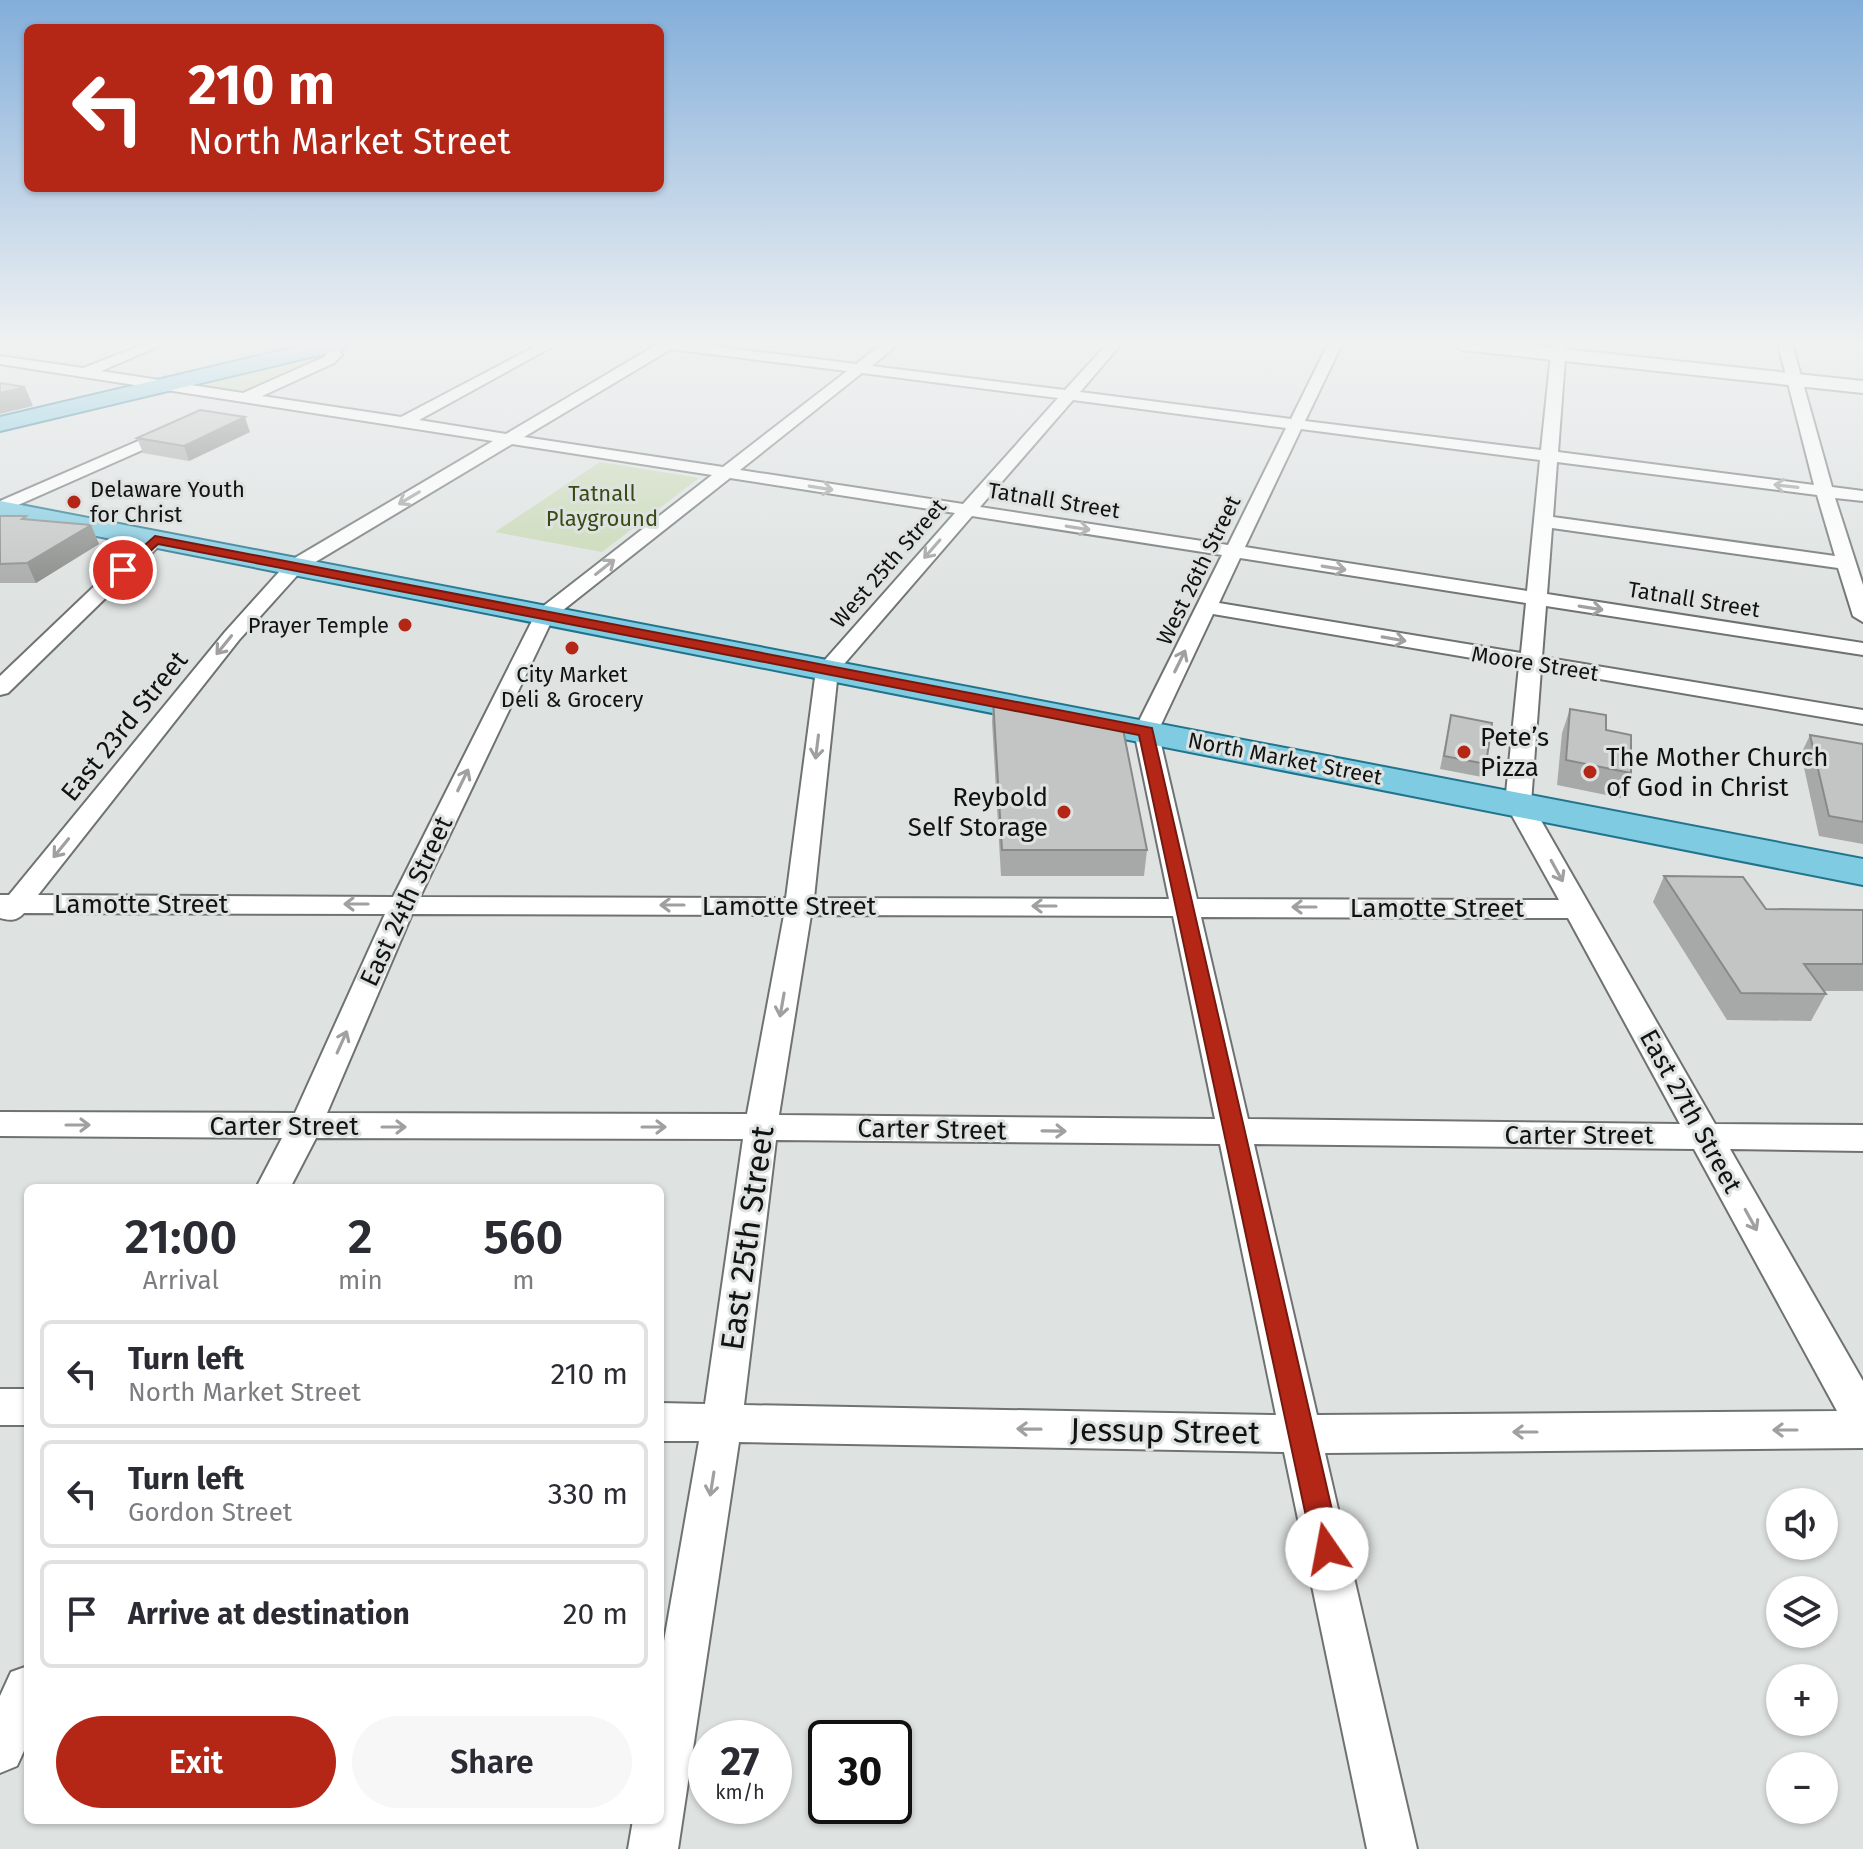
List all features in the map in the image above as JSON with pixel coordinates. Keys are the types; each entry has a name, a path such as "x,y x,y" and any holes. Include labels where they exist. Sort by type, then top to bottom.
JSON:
{"main road":[{"name":"North Market Street","path":"0,509 1863,872"}],"street":[{"path":"0,509 175,430"},
{"name":"Tatnall Street","path":"451,430 1863,649"},
{"name":"East 23rd Street","path":"6,910 232,636 295,566 523,430"},
{"path":"544,615 781,430"},
{"name":"West 25th Street","path":"827,670 1036,430"},
{"name":"West 26th Street","path":"1146,731 1293,430"},
{"path":"1338,430 1863,496"},
{"path":"1518,803 1551,430"},
{"path":"1809,430 1863,616"},
{"path":"1544,521 1846,563"},
{"path":"0,688 155,539"},
{"name":"Moore Street","path":"1207,607 1863,717"},
{"name":"East 24th Street","path":"275,1184 305,1126 403,904 544,615"},
{"name":"East 25th Street","path":"664,1781 722,1424 761,1127 799,906 827,670"},
{"path":"1146,731 1392,1849"},
{"name":"East 27th Street","path":"1518,803 1863,1419"},
{"name":"Lamotte Street","path":"6,910 403,904 1578,909"},
{"name":"Carter Street","path":"0,1124 761,1127 1863,1138"},
{"path":"0,1407 24,1407"},
{"name":"Jessup Street","path":"664,1422 1303,1434 1863,1429"},
{"path":"0,1749 24,1698"},
{"path":"653,1849 657,1824"}],"green space":[{"name":"Tatnall Playground","path":"600,462 699,478 602,552 495,532"}],"building":[{"path":"154,430 217,430 184,446 137,438"},
{"path":"0,516 26,516 22,519 91,525 27,563 0,564"},
{"name":"Reybold Self Storage","path":"993,698 1122,724 1147,850 1002,850"},
{"path":"1570,709 1606,715 1606,730 1631,735 1631,773 1566,760"},
{"name":"Pete’s Pizza","path":"1451,715 1492,723 1486,764 1444,756"},
{"path":"1810,735 1863,744 1863,822 1829,816"},
{"path":"1664,876 1743,877 1766,909 1863,910 1863,964 1804,964 1826,994 1741,993"}],"place":[{"name":"Delaware Youth for Christ","path":"74,502"},
{"name":"Prayer Temple","path":"405,625"},
{"name":"City Market Deli & Grocery","path":"572,648"},
{"name":"Pete’s Pizza","path":"1464,752"},
{"name":"The Mother Church of God in Christ","path":"1590,772"},
{"name":"Reybold Self Storage","path":"1064,812"}],"route":[{"path":"123,570 155,539 1146,731 1327,1549"}]}
